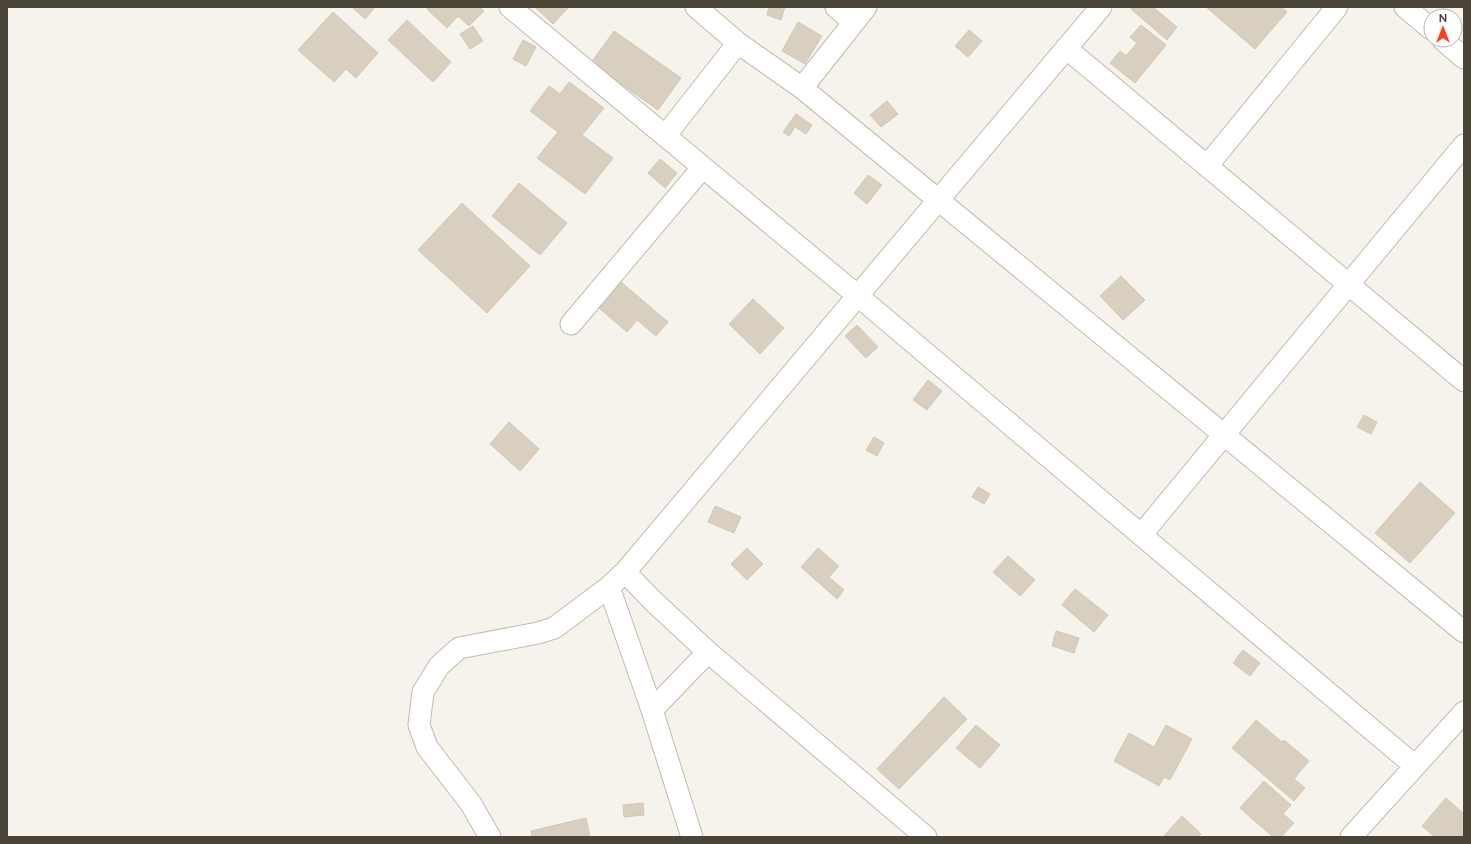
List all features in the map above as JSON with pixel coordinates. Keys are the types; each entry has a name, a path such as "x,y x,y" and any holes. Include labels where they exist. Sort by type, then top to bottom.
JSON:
{"street":[{"path":"510,7 858,296 1415,766"},
{"path":"696,7 738,43 802,88 1464,632"},
{"path":"802,88 860,15 836,7"},
{"path":"490,837 471,804 427,747 419,725 423,692 439,666 460,648 538,633 554,628 610,587 625,572 1100,7"},
{"path":"1207,166 1337,7"},
{"path":"1405,7 1423,22"},
{"path":"665,136 738,43"},
{"path":"1066,48 1464,381"},
{"path":"1452,48 1464,58"},
{"path":"1141,535 1464,145"},
{"path":"571,324 703,167"},
{"path":"625,572 653,601 708,652 926,837"},
{"path":"610,587 652,710 692,837"},
{"path":"652,710 708,652"},
{"path":"1351,837 1464,712"}],"building":[{"path":"352,7 375,7 365,19"},
{"path":"429,7 480,7 484,11 469,26 458,16 447,28 427,9"},
{"path":"535,7 569,7 553,24"},
{"path":"769,7 785,7 781,20 767,15"},
{"path":"1133,7 1153,7 1177,27 1167,40 1131,9"},
{"path":"1206,7 1281,7 1287,12 1255,49"},
{"path":"333,12 378,53 356,78 346,69 334,82 298,50"},
{"path":"407,20 451,62 433,82 388,40"},
{"path":"798,22 822,36 805,64 782,51"},
{"path":"1141,25 1166,45 1135,83 1110,63 1120,51 1126,56 1137,43 1130,37"},
{"path":"473,26 483,41 470,49 460,34"},
{"path":"969,30 982,41 968,57 955,46"},
{"path":"614,31 681,78 658,110 591,63"},
{"path":"523,40 536,47 526,66 513,59"},
{"path":"569,82 604,108 582,135 613,158 585,194 537,158 558,132 530,111 549,86 560,94"},
{"path":"887,101 898,114 881,127 870,115"},
{"path":"796,114 812,125 806,134 795,127 789,136 783,132"},
{"path":"660,159 677,173 665,188 648,173"},
{"path":"868,175 882,185 867,204 854,193"},
{"path":"519,183 567,223 540,255 492,216"},
{"path":"462,203 530,266 487,313 418,250"},
{"path":"1121,276 1145,300 1123,320 1100,296"},
{"path":"621,282 668,322 656,336 637,320 627,332 599,308"},
{"path":"753,299 784,328 760,354 729,324"},
{"path":"857,325 878,347 866,358 845,336"},
{"path":"928,380 942,391 927,410 913,400"},
{"path":"1364,415 1377,422 1371,434 1357,427"},
{"path":"509,422 539,449 520,471 490,444"},
{"path":"874,437 884,443 877,456 866,450"},
{"path":"1420,482 1455,513 1410,563 1375,533"},
{"path":"978,487 990,494 984,504 972,497"},
{"path":"715,506 741,517 734,533 708,522"},
{"path":"747,548 763,564 747,580 731,564"},
{"path":"818,548 839,566 829,577 844,590 837,599 801,567"},
{"path":"1008,556 1035,580 1020,596 993,572"},
{"path":"1075,589 1108,615 1094,632 1062,605"},
{"path":"1056,631 1079,638 1074,653 1052,646"},
{"path":"1243,650 1260,663 1250,676 1233,663"},
{"path":"944,697 967,719 899,789 877,769"},
{"path":"1256,720 1282,742 1284,740 1309,761 1294,779 1305,788 1294,801 1232,748"},
{"path":"976,725 1000,745 980,768 956,748"},
{"path":"1166,725 1192,739 1170,780 1164,777 1159,786 1114,761 1129,733 1154,747"},
{"path":"1264,781 1291,805 1283,814 1294,823 1281,837 1273,837 1240,808"},
{"path":"1446,798 1464,814 1464,837 1435,837 1422,826"},
{"path":"643,803 644,815 624,817 623,805"},
{"path":"1182,816 1201,834 1198,837 1163,837"},
{"path":"586,818 590,837 532,837 531,831"}]}
